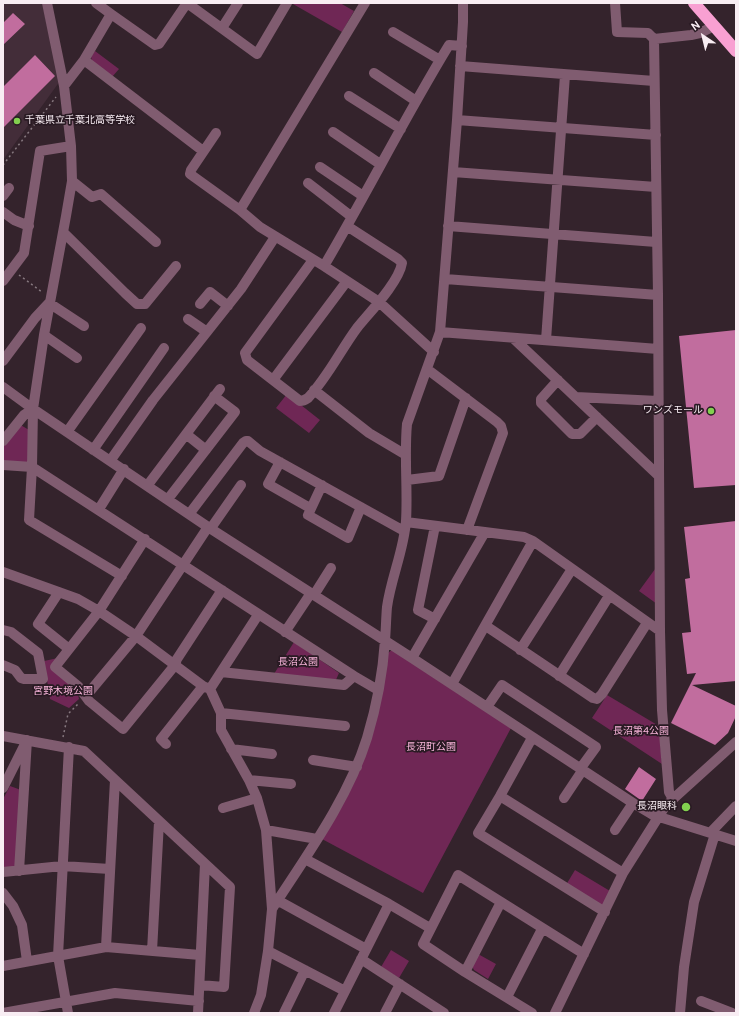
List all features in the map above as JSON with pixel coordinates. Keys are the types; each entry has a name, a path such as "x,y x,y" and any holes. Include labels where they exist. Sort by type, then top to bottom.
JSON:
{"highway":[{"path":"694,3 736,51"}],"street":[{"path":"47,3 64,86 71,146 72,181 50,300 33,409 29,520 122,576"},
{"path":"96,3 155,45 159,44 187,3 257,54 287,3"},
{"path":"222,28 238,3"},
{"path":"240,210 365,3"},
{"path":"275,904 306,859 357,767 367,737 378,690 388,606 405,526 407,480 405,440 407,424 428,370 440,332 462,46 463,3"},
{"path":"616,3 617,32 648,33 654,39 658,295 660,631 669,792 673,799"},
{"path":"64,86 84,60 111,14"},
{"path":"654,39 692,35 714,26"},
{"path":"393,32 440,60"},
{"path":"324,266 380,164 449,45 462,46"},
{"path":"84,60 203,152"},
{"path":"460,66 654,81"},
{"path":"374,73 416,101"},
{"path":"546,340 566,75"},
{"path":"349,96 401,129"},
{"path":"456,120 656,135"},
{"path":"333,132 380,164"},
{"path":"216,133 191,170 190,174 240,210 260,227 379,302 434,352"},
{"path":"7,273 24,253 40,151 71,146"},
{"path":"320,167 363,196"},
{"path":"452,172 558,181 656,187"},
{"path":"72,181 92,197 101,194 156,242"},
{"path":"308,183 352,217"},
{"path":"3,212 14,220 29,226"},
{"path":"313,260 245,353 247,360 300,401 306,400 335,363 357,329 379,302 401,270 402,263 398,259 347,226"},
{"path":"448,226 656,242"},
{"path":"63,232 137,304 146,304 176,266"},
{"path":"110,461 153,400 241,289 275,237"},
{"path":"444,279 658,295"},
{"path":"273,380 347,281"},
{"path":"200,304 210,292 228,306"},
{"path":"50,300 84,326"},
{"path":"3,361 50,300"},
{"path":"188,318 207,332"},
{"path":"67,432 142,328"},
{"path":"440,332 658,349"},
{"path":"44,336 77,358"},
{"path":"513,338 659,476"},
{"path":"94,450 164,348"},
{"path":"428,370 497,422 501,426 503,433 468,530"},
{"path":"558,380 541,398 541,403 572,434 580,434 597,417"},
{"path":"3,387 33,409 168,500 633,803 653,815 736,841"},
{"path":"314,390 369,433 406,455"},
{"path":"147,486 217,393 235,412 168,500"},
{"path":"576,397 658,401"},
{"path":"407,480 439,476 466,398"},
{"path":"3,441 24,415 33,409"},
{"path":"186,434 206,450"},
{"path":"190,513 246,441 248,441 260,451 360,507 405,526 435,526 519,535 533,541 660,631"},
{"path":"280,462 268,484 310,508"},
{"path":"3,465 32,467 99,509 285,632 378,690"},
{"path":"99,509 124,469"},
{"path":"86,696 136,636 183,564 241,485"},
{"path":"322,485 308,515 348,538 360,507"},
{"path":"435,526 418,610 435,619"},
{"path":"412,658 485,532"},
{"path":"144,539 99,611 54,667 78,686 89,701 123,729 175,665 177,658 222,590"},
{"path":"452,684 533,541"},
{"path":"285,632 331,568"},
{"path":"520,650 572,569"},
{"path":"3,572 78,599 99,611 206,687 221,713 221,730 249,780 257,798 266,830 275,904 261,995 254,1013"},
{"path":"59,592 38,624 69,649"},
{"path":"559,676 609,596"},
{"path":"166,744 161,739 221,672 258,614"},
{"path":"486,626 592,698 597,699 602,694 647,623"},
{"path":"3,630 11,632 38,653 43,679 21,678 15,670 3,665"},
{"path":"221,672 344,685 354,676"},
{"path":"487,707 502,685 596,747 564,798"},
{"path":"221,713 345,726"},
{"path":"3,736 84,751 230,887 224,987 200,985"},
{"path":"532,738 478,833 605,912"},
{"path":"3,788 26,740"},
{"path":"19,871 26,740"},
{"path":"555,1013 623,873 664,808 736,742"},
{"path":"64,747 62,866 58,956 68,1013"},
{"path":"231,749 272,754"},
{"path":"313,760 357,767"},
{"path":"106,947 115,780"},
{"path":"249,780 291,784"},
{"path":"500,796 623,873"},
{"path":"223,808 257,798"},
{"path":"616,830 633,803"},
{"path":"680,1013 684,967 694,902 712,833 736,806"},
{"path":"152,951 159,822"},
{"path":"266,830 317,839"},
{"path":"306,859 430,928"},
{"path":"198,1013 205,864"},
{"path":"3,872 62,866 110,869"},
{"path":"532,1013 423,944 458,876 584,954"},
{"path":"3,893 13,906 22,925 27,961"},
{"path":"465,972 501,902"},
{"path":"275,904 366,949"},
{"path":"334,1013 389,904"},
{"path":"507,997 542,928"},
{"path":"3,966 106,947 200,955"},
{"path":"268,950 345,991"},
{"path":"361,959 444,1013"},
{"path":"284,1013 305,970"},
{"path":"385,1013 400,984"},
{"path":"3,1013 115,993 199,1001"},
{"path":"701,1001 732,1013"}],"path":[{"path":"3,165 64,86"},
{"path":"7,273 50,300"},
{"path":"64,747 68,714 86,696"}],"shaded area":[{"name":"千葉県立千葉北高等学校","path":"3,3 42,3 60,81 3,160"}],"green space":[{"path":"340,3 354,11 342,32 293,4"},
{"path":"95,51 119,69 112,77 92,62 91,56"},
{"path":"287,394 320,420 309,433 276,408"},
{"path":"19,424 29,430 29,460 25,464 3,463 3,447"},
{"path":"658,565 657,604 639,591"},
{"name":"長沼公園","path":"294,642 339,673 335,682 274,674"},
{"name":"長沼町公園","path":"393,649 511,728 423,893 322,839 357,775 388,653"},
{"name":"宮野木境公園","path":"58,658 50,667 77,690 79,699 69,708 50,699 44,661"},
{"name":"長沼第4公園","path":"607,695 659,726 662,764 592,718"},
{"path":"10,786 21,790 17,867 3,868 3,799"},
{"path":"575,870 610,891 603,906 566,885"},
{"path":"391,950 409,961 399,978 381,967"},
{"path":"478,954 496,964 488,979 474,970 472,966"}],"building":[{"path":"13,13 25,24 3,45 3,23"},
{"path":"35,55 55,76 3,128 3,87"},
{"name":"ワンズモール","path":"736,330 736,485 694,488 679,336"},
{"path":"736,521 736,681 692,685 736,706 736,716 728,733 715,745 671,723 696,673 687,674 682,633 691,632 685,579 690,578 684,527"},
{"path":"639,767 656,779 642,801 625,789"}],"place":[{"name":"千葉県立千葉北高等学校","path":"17,121"},
{"name":"ワンズモール","path":"711,411"},
{"name":"長沼眼科","path":"686,807"}]}
